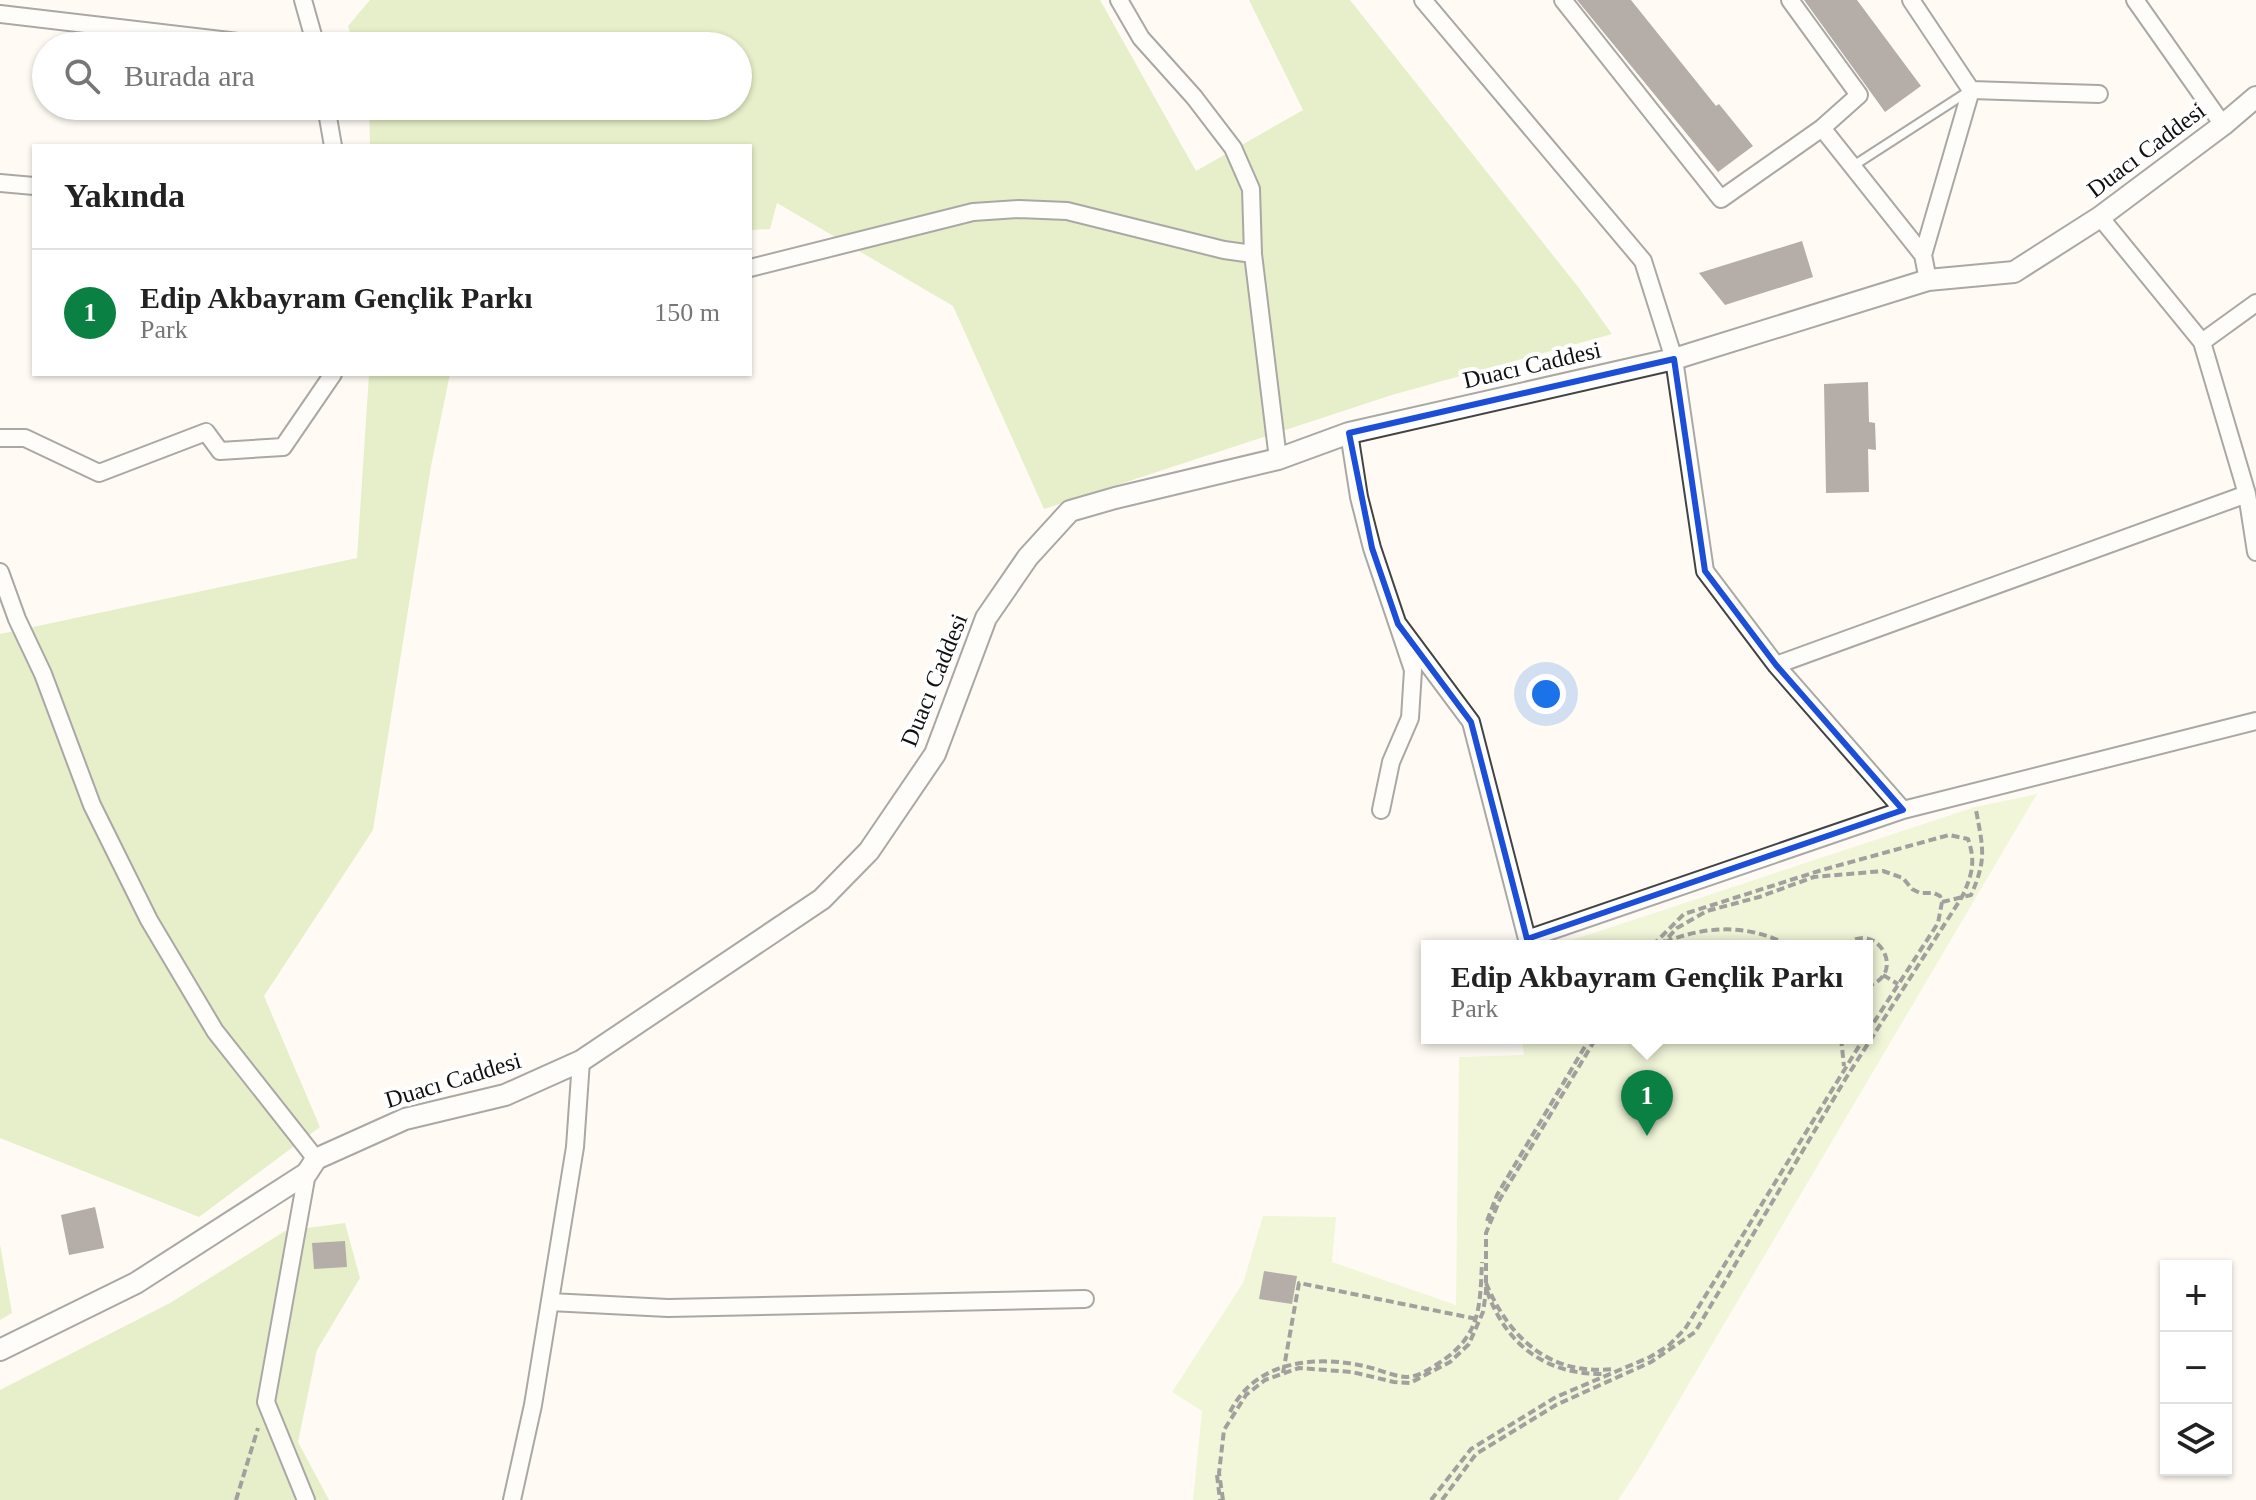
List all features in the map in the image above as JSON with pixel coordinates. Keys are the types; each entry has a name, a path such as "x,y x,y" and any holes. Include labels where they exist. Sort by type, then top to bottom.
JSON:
{"street":[{"path":"303,0 312,32"},
{"path":"1119,0 1141,38 1194,97 1233,148 1251,189 1253,254 1278,459"},
{"path":"1423,0 1643,261 1674,359 1705,571 1776,665 1903,810"},
{"path":"1563,0 1721,199 1822,128 1859,95 1790,0"},
{"path":"1911,0 1971,90 1923,255"},
{"path":"2135,0 2223,125"},
{"path":"0,14 153,32"},
{"path":"1971,90 2099,94"},
{"name":"Duacı Caddesi","path":"0,1350 136,1283 312,1166 405,1119 505,1095 581,1061 822,899 869,851 935,754 986,618 1028,557 1070,511 1278,459 1349,433 1674,359 1928,280 2014,272 2100,217 2256,97"},
{"path":"328,120 333,144"},
{"path":"1822,128 1923,255 1928,280"},
{"path":"0,183 32,186"},
{"path":"752,267 973,212 1019,209 1067,211 1224,250 1253,254"},
{"path":"2100,217 2202,342 2247,494 2256,552"},
{"path":"2202,342 2256,303"},
{"path":"0,438 25,438 99,473 206,432 220,451 283,447 332,376"},
{"path":"1349,433 1359,497 1372,548 1413,670 1410,718 1391,762 1381,810"},
{"path":"1776,665 2247,494"},
{"path":"0,572 17,619 43,674 92,805 149,920 215,1031 312,1166 266,1402 306,1500"},
{"path":"1398,624 1471,722 1527,939 1903,810 2256,721"},
{"path":"512,1500 533,1405 575,1147 581,1061"},
{"path":"550,1302 668,1308 1085,1299"}],"lane":[{"path":"1852,166 1971,90"}],"path":[{"path":"1942,902 1971,895 1982,870 1983,848 1971,793"},
{"path":"1658,940 1684,914 1822,870 1949,835 1968,839 1974,855 1973,873 1962,897 1873,1036"},
{"path":"1666,940 1677,928 1707,911 1759,897 1814,877 1889,872 1903,878 1920,893 1940,896 1942,902 1938,923 1873,1025"},
{"path":"1671,940 1692,931 1716,928 1770,935 1779,940"},
{"path":"1873,940 1884,951 1888,961 1880,980 1873,983"},
{"path":"1883,975 1898,984"},
{"path":"1221,1500 1217,1485 1221,1432 1233,1407 1259,1379 1284,1366 1317,1362 1361,1365 1408,1377 1426,1372 1455,1353 1478,1319 1484,1231 1497,1195 1589,1044"},
{"path":"1221,1500 1219,1473 1224,1430 1246,1395 1265,1380 1299,1368 1352,1372 1410,1383 1450,1362 1469,1344 1486,1283 1486,1233 1500,1199 1590,1044"},
{"path":"1842,1044 1844,1068"},
{"path":"1431,1500 1471,1449 1556,1397 1650,1357 1668,1346 1685,1329 1860,1044"},
{"path":"1442,1500 1476,1454 1556,1405 1630,1373 1675,1348 1695,1332 1868,1044"},
{"path":"1482,1275 1496,1306 1515,1333 1535,1351 1580,1369 1620,1369"},
{"path":"1283,1373 1299,1283 1478,1319"},
{"path":"1486,1283 1495,1313 1509,1334 1527,1351 1574,1373 1630,1373"},
{"path":"236,1500 266,1402"}],"highlighted area":[{"path":"1674,359 1705,571 1776,665 1903,810 1527,939 1471,722 1398,624 1372,548 1349,433"}],"green space":[{"path":"370,0 1100,0 1196,171 1303,110 1249,0 1350,0 1579,288 1612,334 1392,395 1044,509 953,306 777,203 770,229 752,230 752,144 370,144 369,120 752,120 752,32 350,32 348,26"},
{"path":"369,376 450,376 431,466 373,830 264,996 320,1127 199,1217 0,1138 0,634 357,558"},
{"path":"2037,794 1618,1500 1193,1500 1202,1411 1172,1392 1243,1283 1263,1216 1336,1217 1332,1262 1456,1305 1459,1057 1524,1055 1523,1044 1873,1044 1873,940 1572,940 1975,807"},
{"path":"345,1223 360,1278 317,1350 298,1442 329,1500 0,1500 0,1390 170,1303 285,1231"},
{"path":"0,1244 12,1313 0,1320"}],"building":[{"path":"1577,0 1631,0 1716,106 1719,104 1753,146 1718,172"},
{"path":"1804,0 1857,0 1921,86 1885,112"},
{"path":"1802,241 1813,277 1725,305 1699,273"},
{"path":"1868,382 1869,422 1875,423 1876,450 1868,449 1869,492 1826,493 1824,384"},
{"path":"95,1207 104,1248 69,1255 61,1215"},
{"path":"345,1241 347,1267 314,1269 312,1243"},
{"path":"1264,1271 1297,1276 1292,1304 1259,1299"}],"place":[{"name":"Edip Akbayram Gençlik Parkı","path":"1647,1136"}]}
